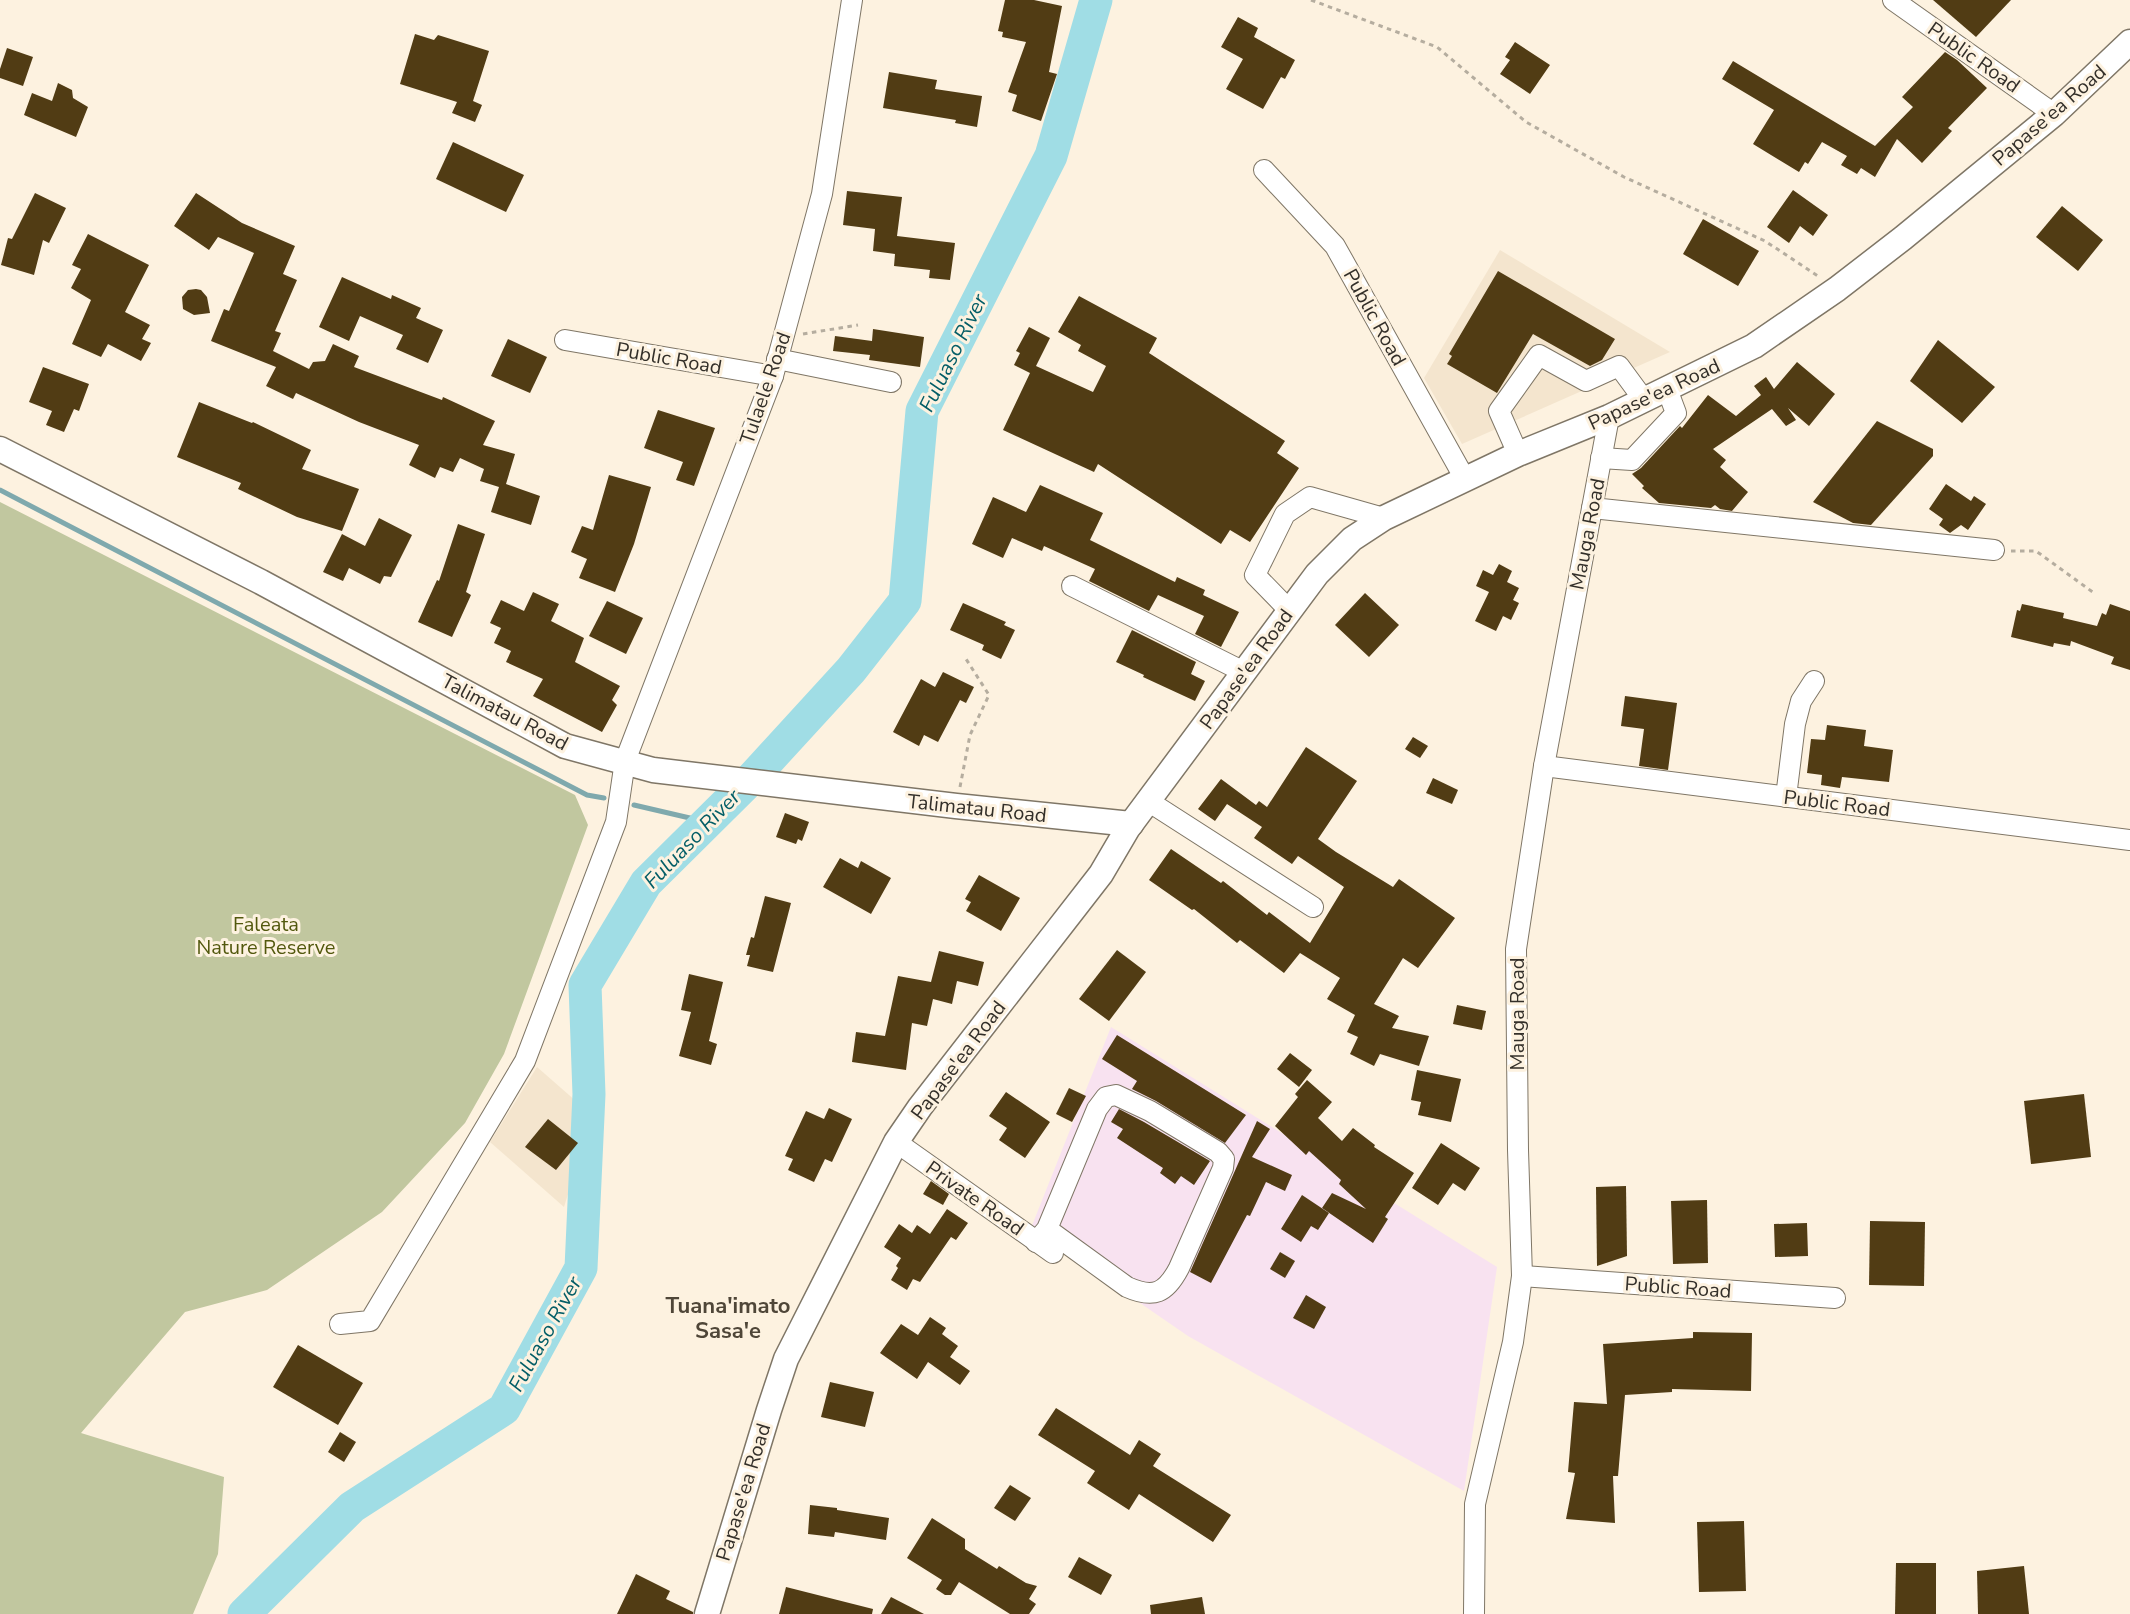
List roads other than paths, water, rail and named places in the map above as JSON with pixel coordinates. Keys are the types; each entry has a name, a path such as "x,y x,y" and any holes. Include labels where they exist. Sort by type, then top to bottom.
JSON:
{"main road":[{"name":"Papase'ea Road","path":"706,1614 768,1410 786,1359 896,1142 920,1107 1101,874 1131,824 1317,574 1353,539 1384,518 1518,454 1609,417 1755,346 1837,289 2054,114 2130,42"},
{"name":"Talimatau Road","path":"0,449 261,582 565,746 653,770 1131,824"}],"street":[{"name":"Tulaele Road","path":"340,1324 370,1321 525,1061 616,822 625,761 775,367 822,194 852,0"},
{"name":"Public Road","path":"1893,0 2054,114"},
{"name":"Public Road","path":"1264,170 1335,246 1465,479"},
{"name":"Public Road","path":"565,340 891,382"},
{"path":"1518,454 1499,411 1539,356 1586,381 1619,366 1644,400"},
{"path":"1601,458 1632,460 1676,413 1667,389"},
{"name":"Mauga Road","path":"1474,1614 1475,1504 1513,1342 1522,1276 1516,949 1544,766 1609,417"},
{"path":"1289,610 1255,575 1285,514 1310,496 1384,518"},
{"path":"1592,508 1994,550"},
{"path":"1072,586 1244,672"},
{"path":"1786,797 1795,724 1801,701 1814,681"},
{"name":"Public Road","path":"1544,766 2130,840"},
{"path":"1148,801 1313,907"},
{"path":"1116,1095 1150,1111 1218,1152 1224,1159 1179,1268 1172,1281 1163,1290 1141,1293 1042,1236 1097,1108 1106,1097 1116,1095"},
{"name":"Private Road","path":"896,1142 1042,1236 1053,1253"},
{"name":"Public Road","path":"1522,1276 1835,1298"}],"waterway":[{"name":"Fuluaso River","path":"244,1614 352,1507 504,1409 581,1268 589,1094 585,985 646,883 753,777 851,670 905,601 922,411 1051,156 1096,0"},
{"path":"0,490 587,795 604,798"},
{"path":"634,805 707,822"}],"district":[{"name":"Tuana'imato Sasa'e","path":"728,1318"}],"park label":[{"name":"Faleata Nature Reserve","path":"266,936"}]}
